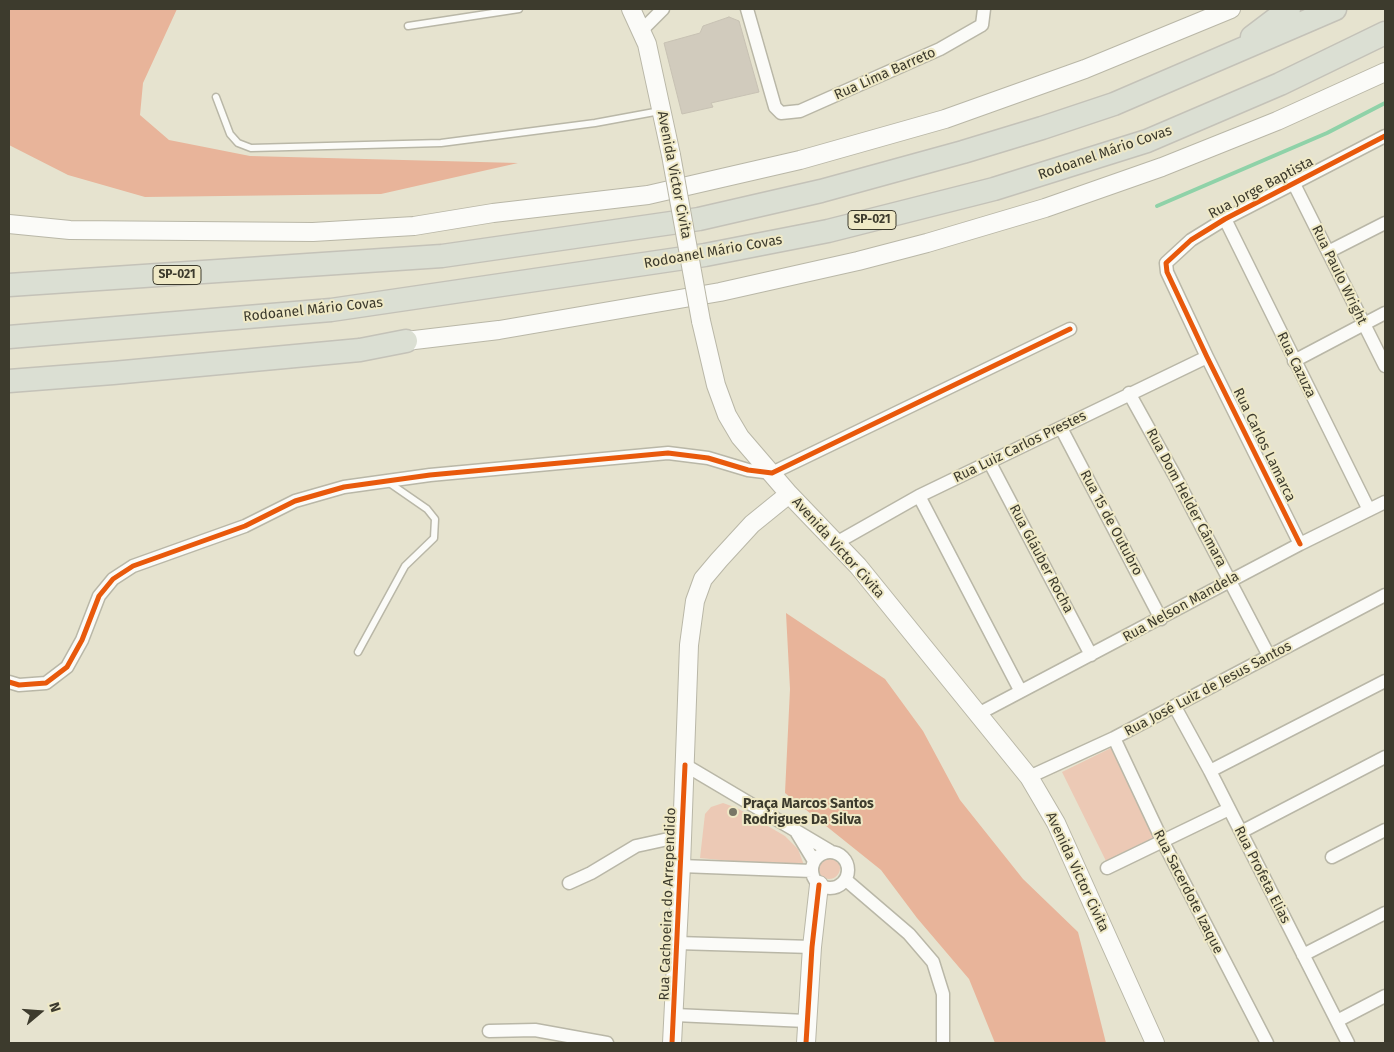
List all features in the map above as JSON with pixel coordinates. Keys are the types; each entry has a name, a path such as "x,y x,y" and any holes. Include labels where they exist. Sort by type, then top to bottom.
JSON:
{"highway":[{"path":"1230,55 1289,9"},
{"name":"SP-021","path":"9,285 442,256 699,219 821,191 1016,136 1114,104 1335,9"},
{"name":"Rodoanel Mário Covas","path":"9,337 331,310 705,255 828,231 994,189 1147,141 1280,84 1385,33"},
{"path":"9,366 358,341 406,341"},
{"path":"9,381 360,350 406,341"}],"main road":[{"name":"Avenida Victor Civita","path":"631,9 647,44 671,155 701,321 716,385 727,416 740,437 789,494 858,566 1029,777 1056,824 1156,1043"},
{"path":"9,224 70,230 313,232 414,226 493,213 648,195 800,160 945,119 1086,69 1231,9"},
{"path":"406,341 499,330 720,292 850,263 927,243 1045,208 1162,167 1277,121 1385,72"},
{"name":"Rua Cachoeira do Arrependido","path":"672,1043 675,1015 689,645 694,601 704,579 719,560 752,524 789,494"},
{"path":"806,1043 815,872"}],"street":[{"path":"642,30 663,9"},
{"name":"Rua Lima Barreto","path":"747,9 775,106 781,113 800,111 834,98 975,31 982,25 984,12"},
{"name":"Rua Jorge Baptista","path":"1207,357 1167,272 1166,263 1191,240 1225,219 1385,136"},
{"name":"Rua Paulo Wright","path":"1294,184 1385,366"},
{"name":"Rua Cazuza","path":"1225,219 1369,510"},
{"path":"1328,252 1385,223"},
{"path":"1294,361 1385,313"},
{"path":"9,682 19,685 46,683 67,667 82,640 99,596 113,579 134,566 245,526 295,501 344,487 385,480 524,465 668,454 708,458 748,470 772,474 1070,329"},
{"name":"Rua Luiz Carlos Prestes","path":"836,544 919,496 1207,357"},
{"name":"Rua Carlos Lamarca","path":"1207,357 1300,544"},
{"name":"Rua Dom Helder Câmara","path":"1129,393 1176,476 1269,656"},
{"name":"Rua 15 de Outubro","path":"1061,428 1161,619"},
{"name":"Rua Gláuber Rocha","path":"990,463 1091,655"},
{"path":"919,496 1020,690"},
{"name":"Rua Nelson Mandela","path":"978,714 1020,690 1161,619 1230,580 1385,502"},
{"name":"Rua José Luiz de Jesus Santos","path":"1029,777 1114,738 1175,707 1385,596"},
{"path":"1210,772 1385,681"},
{"name":"Rua Profeta Elias","path":"1175,707 1348,1043"},
{"name":"Rua Sacerdote Izaque","path":"1114,738 1162,840 1267,1043"},
{"path":"1241,832 1385,757"},
{"path":"685,765 797,833 845,858 849,869 846,880 834,888 815,872 797,833"},
{"path":"1107,868 1229,809"},
{"path":"1332,857 1385,830"},
{"path":"569,883 600,868 636,846 682,836"},
{"path":"815,872 820,854 830,851"},
{"path":"681,866 815,872"},
{"path":"846,880 909,934 933,962 943,994 943,1043"},
{"path":"1303,955 1385,913"},
{"path":"678,943 812,947"},
{"path":"1337,1021 1385,996"},
{"path":"675,1015 806,1021"},
{"path":"489,1031 535,1030 607,1043"}],"lane":[{"path":"408,26 520,9"},
{"path":"216,96 230,134 238,143 251,148 440,143 595,124 662,111"},
{"path":"358,652 405,566 434,538 435,519 426,509 385,480"}],"shaded area":[{"path":"9,9 177,9 143,83 140,115 169,140 250,156 518,163 381,194 145,197 68,175 9,145"},
{"path":"786,613 885,679 923,731 960,800 1023,879 1078,932 1106,1043 995,1043 969,979 917,918 881,870 785,793 790,689"},
{"path":"1111,748 1155,837 1106,861 1062,772"},
{"path":"723,803 737,808 785,836 798,849 805,868 700,858 705,814 711,807"},
{"path":"829,857 837,860 840,868 837,876 829,879 821,876 818,868 821,860"}],"building":[{"path":"729,17 739,21 759,92 711,103 713,107 682,114 664,43 700,33 703,26"}],"waterway":[{"path":"1157,206 1327,133 1385,103"}],"cycle path":[{"path":"1300,544 1207,357 1167,272 1166,263 1191,240 1225,219 1385,136"},
{"path":"9,682 19,685 46,683 67,667 82,640 99,596 113,579 133,566 245,526 295,501 344,487 430,475 668,453 708,458 748,470 772,473 1070,329"},
{"path":"672,1043 685,765"},
{"path":"806,1043 812,947 819,885"}],"place":[{"name":"Praça Marcos Santos Rodrigues Da Silva","path":"733,812"}]}
